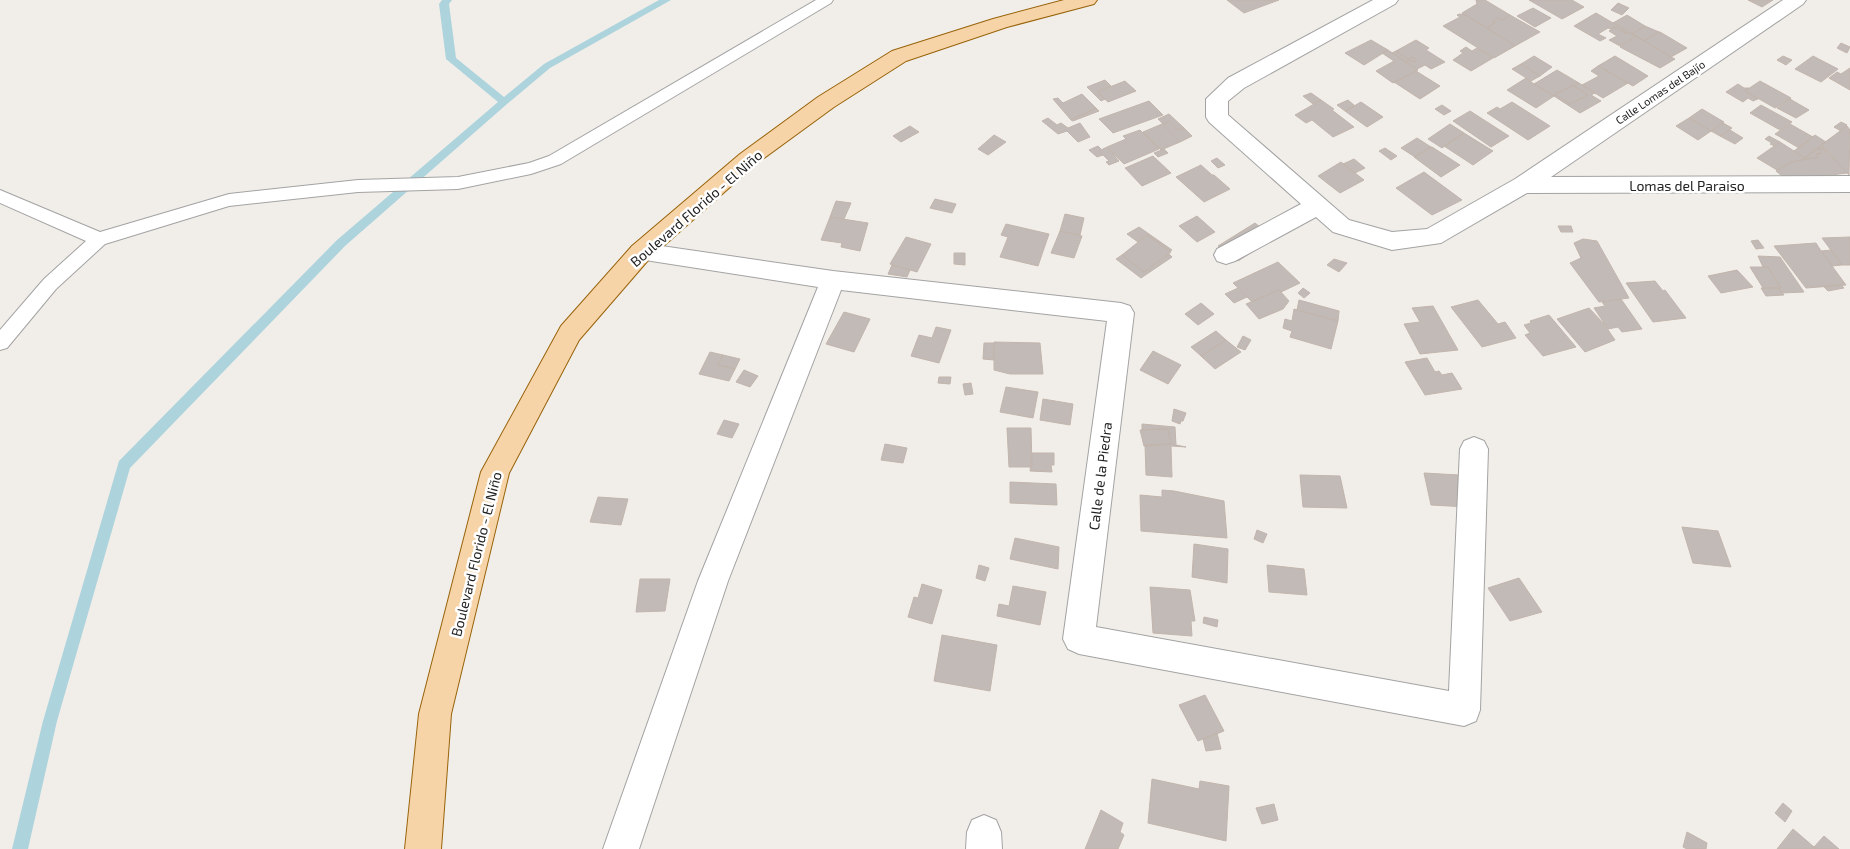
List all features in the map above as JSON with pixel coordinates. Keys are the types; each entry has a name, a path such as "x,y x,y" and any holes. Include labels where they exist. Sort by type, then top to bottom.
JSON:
{"main road":[{"name":"Boulevard Florido - El Niño","path":"423,849 436,714 495,472 570,333 641,252 748,159 826,102 899,56 1000,24 1087,0"}],"street":[{"name":"Calle Lomas del Bajío","path":"1388,0 1236,83 1217,99 1217,117 1341,226 1392,241 1432,237 1523,185 1796,0"},
{"name":"Lomas del Paraiso","path":"1523,185 1850,184"},
{"path":"1226,255 1317,206"},
{"path":"621,849 713,580 832,280 641,252"},
{"name":"Calle de la Piedra","path":"832,280 1121,313 1079,639 1464,710 1474,449"}],"lane":[{"path":"0,343 50,284 99,239 229,200 358,186 458,183 531,168 555,160 826,0"},
{"path":"0,196 99,239"}],"building":[{"path":"1227,0 1279,0 1244,13"},
{"path":"1476,0 1485,0 1510,15 1503,20 1498,18 1492,22 1495,23 1487,28 1462,13 1477,4"},
{"path":"1529,0 1572,0 1584,7 1562,19"},
{"path":"1748,0 1773,0 1762,7"},
{"path":"1618,3 1629,8 1622,15 1611,10"},
{"path":"1533,8 1551,18 1535,27 1517,16"},
{"path":"1596,13 1628,32 1625,33 1614,27 1608,28 1598,34 1606,38 1600,41 1574,26"},
{"path":"1457,15 1466,15 1515,46 1494,58 1443,26 1460,17"},
{"path":"1510,15 1540,32 1515,46 1487,28 1495,23 1492,22 1498,18 1503,20"},
{"path":"1627,15 1645,26 1632,34 1613,23"},
{"path":"1645,26 1659,32 1644,41 1632,34"},
{"path":"1614,27 1636,36 1620,46 1609,40 1617,36 1609,31"},
{"path":"1659,32 1687,48 1671,57 1644,41"},
{"path":"1636,36 1675,59 1660,68 1620,47"},
{"path":"1371,40 1388,50 1364,65 1345,53"},
{"path":"1416,40 1429,48 1426,50 1445,62 1431,69 1425,65 1417,69 1406,62 1417,60 1412,57 1408,59 1396,51"},
{"path":"1841,43 1850,47 1847,53 1837,48"},
{"path":"1466,47 1472,51 1477,48 1493,58 1471,71 1453,60 1463,53 1460,51"},
{"path":"1388,50 1418,70 1393,83 1376,71 1394,61 1382,53"},
{"path":"1396,51 1408,59 1412,57 1417,60 1406,62 1392,53"},
{"path":"1534,56 1552,67 1540,76 1521,64"},
{"path":"1615,56 1648,76 1633,86 1598,66"},
{"path":"1783,56 1792,60 1786,65 1777,60"},
{"path":"1813,56 1838,69 1821,82 1795,69"},
{"path":"1521,64 1540,76 1531,81 1512,69"},
{"path":"1598,66 1628,83 1603,98 1582,85 1599,76 1591,71"},
{"path":"1850,68 1850,90 1829,78 1837,72 1841,74"},
{"path":"1557,70 1579,83 1554,96 1534,84"},
{"path":"1416,71 1440,86 1420,99 1394,82"},
{"path":"1526,78 1554,96 1536,108 1507,90"},
{"path":"1105,80 1111,86 1097,92 1105,99 1101,101 1087,87"},
{"path":"1125,81 1136,91 1108,102 1097,92"},
{"path":"1760,81 1791,98 1775,108 1745,91"},
{"path":"1579,83 1595,93 1591,95 1601,101 1580,113 1554,96 1556,95 1570,104 1588,95 1574,86"},
{"path":"1738,84 1744,88 1749,88 1745,91 1758,99 1753,101 1748,98 1743,102 1726,92"},
{"path":"1573,85 1588,95 1570,104 1555,94"},
{"path":"1311,93 1321,100 1313,104 1303,96"},
{"path":"1082,94 1096,108 1071,120 1053,99 1058,98 1063,103"},
{"path":"1790,99 1809,110 1796,118 1777,108"},
{"path":"1321,100 1354,127 1333,137 1312,120 1306,123 1295,115"},
{"path":"1348,100 1355,106 1345,111 1337,105"},
{"path":"1149,101 1163,115 1113,133 1099,119"},
{"path":"1361,102 1383,117 1367,127 1345,111"},
{"path":"1512,102 1550,126 1528,140 1487,113 1497,107 1500,109"},
{"path":"1442,105 1451,111 1444,115 1435,109"},
{"path":"1761,105 1792,122 1780,130 1750,113"},
{"path":"1096,108 1099,111 1073,121 1071,120"},
{"path":"1702,109 1724,122 1711,131 1689,118"},
{"path":"1470,111 1509,136 1491,147 1453,121"},
{"path":"1169,114 1184,128 1178,130 1169,121 1163,124 1158,119"},
{"path":"1048,118 1057,125 1061,123 1068,128 1080,123 1090,137 1078,142 1067,131 1058,134 1042,121"},
{"path":"1689,118 1711,131 1698,140 1676,126"},
{"path":"1169,121 1178,130 1184,128 1192,136 1180,142 1162,124"},
{"path":"1841,122 1847,125 1841,131 1834,127"},
{"path":"1723,123 1732,128 1720,136 1711,131"},
{"path":"1162,124 1180,142 1161,150 1143,132"},
{"path":"1450,124 1464,133 1442,148 1428,139"},
{"path":"1790,124 1813,137 1799,148 1775,134"},
{"path":"910,126 919,132 901,142 893,136"},
{"path":"1847,126 1850,130 1849,175 1821,145"},
{"path":"1140,130 1159,149 1124,164 1107,147 1126,139 1123,136"},
{"path":"1730,130 1743,138 1735,144 1720,136"},
{"path":"1464,133 1493,151 1473,165 1444,146"},
{"path":"994,135 1006,142 988,155 978,149"},
{"path":"1815,135 1826,142 1805,158 1794,151"},
{"path":"1769,136 1780,142 1775,146 1770,144 1772,143 1765,139"},
{"path":"1417,138 1431,147 1415,157 1401,148"},
{"path":"1780,142 1805,158 1791,162 1777,170 1757,158"},
{"path":"1821,145 1824,149 1818,149 1822,153 1816,154 1819,157 1802,160"},
{"path":"1098,146 1101,149 1099,151 1103,155 1097,157 1089,150"},
{"path":"1107,147 1119,161 1109,165 1106,162 1109,161 1099,151"},
{"path":"1431,147 1460,165 1441,177 1414,157"},
{"path":"1385,148 1397,156 1391,160 1379,151"},
{"path":"1164,149 1168,153 1158,157 1154,153"},
{"path":"1818,149 1824,149 1847,173 1823,176 1825,178 1788,181 1776,171 1791,162 1819,157 1816,154 1822,153"},
{"path":"1153,156 1171,173 1142,186 1125,168"},
{"path":"1217,158 1225,165 1218,168 1211,161"},
{"path":"1354,159 1365,168 1355,173 1343,164"},
{"path":"1341,162 1364,180 1340,193 1318,176"},
{"path":"1201,165 1230,189 1204,202 1176,177"},
{"path":"1424,172 1462,200 1432,215 1396,188"},
{"path":"935,199 956,204 952,213 930,208"},
{"path":"836,201 851,203 844,219 830,217"},
{"path":"1065,214 1084,218 1080,235 1060,231"},
{"path":"1197,216 1215,232 1197,242 1179,226"},
{"path":"830,217 868,223 860,251 841,247 842,243 821,240"},
{"path":"1255,223 1274,238 1238,261 1218,246"},
{"path":"1006,224 1049,234 1038,266 1000,257 1008,237 1001,235"},
{"path":"1558,226 1571,226 1573,232 1561,232"},
{"path":"1139,227 1172,250 1170,251 1147,235 1138,242 1127,234"},
{"path":"1060,231 1082,236 1074,258 1051,253"},
{"path":"1147,235 1171,252 1144,272 1122,255"},
{"path":"906,237 931,244 917,272 890,264"},
{"path":"1850,237 1850,265 1842,265 1822,238"},
{"path":"1583,239 1597,241 1629,298 1599,302 1570,263 1581,258 1574,243"},
{"path":"1758,240 1764,248 1756,249 1751,241"},
{"path":"1816,243 1846,285 1806,288 1774,246"},
{"path":"1831,250 1842,265 1832,266 1821,251"},
{"path":"954,253 965,253 965,265 954,264"},
{"path":"1169,254 1172,257 1141,278 1116,259 1122,255 1144,272"},
{"path":"1758,256 1780,257 1804,292 1782,293 1768,267 1763,267"},
{"path":"1334,259 1347,263 1339,272 1327,265"},
{"path":"1278,262 1300,283 1252,302 1233,283"},
{"path":"892,265 910,270 907,277 888,274"},
{"path":"1750,267 1768,267 1781,288 1763,288"},
{"path":"1737,270 1753,287 1721,293 1708,276"},
{"path":"1655,281 1663,291 1665,290 1686,318 1653,322 1626,283"},
{"path":"1841,285 1844,288 1828,291 1823,286"},
{"path":"1238,288 1247,297 1234,303 1225,294"},
{"path":"1303,288 1310,293 1304,298 1298,293"},
{"path":"1761,288 1778,288 1784,295 1766,296"},
{"path":"1279,290 1289,301 1283,309 1259,319 1246,304"},
{"path":"1621,299 1642,329 1622,332 1618,327 1608,329 1594,308 1605,306 1602,302"},
{"path":"1299,300 1339,311 1338,321 1297,310"},
{"path":"1478,300 1498,324 1505,322 1516,338 1482,347 1451,307"},
{"path":"1201,303 1214,314 1198,325 1185,314"},
{"path":"1433,306 1458,350 1420,354 1404,324 1420,322 1412,308"},
{"path":"1589,308 1604,324 1615,340 1585,352 1557,319"},
{"path":"1294,309 1338,321 1331,349 1290,337 1292,331 1283,328 1285,319 1292,321"},
{"path":"844,312 870,319 854,352 826,344"},
{"path":"1549,315 1576,347 1543,356 1525,335 1530,333 1524,325"},
{"path":"936,327 951,330 939,363 911,356 919,335 932,338"},
{"path":"1216,331 1226,340 1201,356 1191,347"},
{"path":"1243,336 1251,340 1245,350 1237,347"},
{"path":"1226,340 1241,352 1215,369 1201,356"},
{"path":"994,342 1040,343 1043,374 1010,374 994,370"},
{"path":"984,343 994,343 994,360 983,359"},
{"path":"1153,351 1181,365 1168,384 1140,370"},
{"path":"710,352 723,355 718,365 735,369 729,381 699,374"},
{"path":"723,355 740,359 735,369 718,365"},
{"path":"1427,358 1435,372 1439,371 1442,375 1452,373 1462,389 1425,395 1405,362"},
{"path":"744,370 758,376 750,387 736,382"},
{"path":"939,377 951,377 950,384 938,383"},
{"path":"971,383 973,394 965,395 963,384"},
{"path":"1006,387 1038,392 1033,418 1000,412"},
{"path":"1043,399 1073,404 1070,425 1040,420"},
{"path":"1174,409 1186,413 1180,424 1172,421"},
{"path":"724,420 739,424 732,438 717,434"},
{"path":"1142,424 1175,427 1176,445 1186,447 1171,446 1172,477 1146,475 1145,445 1171,444 1168,429 1142,430"},
{"path":"1007,428 1031,428 1032,467 1009,467"},
{"path":"1168,429 1171,444 1144,446 1140,430"},
{"path":"885,444 907,448 903,463 881,460"},
{"path":"1032,453 1054,453 1054,465 1051,465 1052,472 1030,471"},
{"path":"1424,473 1459,475 1468,507 1431,505"},
{"path":"1300,475 1340,476 1347,508 1303,507"},
{"path":"1010,482 1056,484 1057,505 1010,503"},
{"path":"1162,490 1224,501 1227,538 1141,531 1140,495 1162,497"},
{"path":"598,497 628,499 621,525 590,522"},
{"path":"1682,527 1718,531 1731,567 1693,563"},
{"path":"1257,530 1267,534 1263,543 1254,539"},
{"path":"1015,538 1059,547 1058,569 1010,559"},
{"path":"1194,544 1228,549 1227,583 1192,577"},
{"path":"979,565 989,568 985,581 976,578"},
{"path":"1267,565 1304,569 1307,595 1269,592"},
{"path":"1519,578 1542,612 1510,621 1488,588"},
{"path":"640,579 670,579 665,611 636,612"},
{"path":"922,584 942,590 932,624 908,617 914,597 918,598"},
{"path":"1013,586 1046,592 1040,625 997,616 999,604 1009,606"},
{"path":"1150,587 1190,590 1195,621 1191,621 1192,636 1153,633"},
{"path":"1204,617 1218,620 1217,627 1203,623"},
{"path":"942,635 997,645 990,691 934,681"},
{"path":"1205,695 1224,731 1198,741 1179,705"},
{"path":"1217,733 1221,749 1206,751 1203,739"},
{"path":"1152,779 1199,789 1200,781 1229,786 1226,841 1148,823"},
{"path":"1783,803 1792,811 1785,822 1775,813"},
{"path":"1274,804 1278,820 1262,824 1256,808"},
{"path":"1101,810 1123,823 1120,832 1124,835 1118,849 1085,849"},
{"path":"1793,829 1814,847 1816,849 1777,849"},
{"path":"1687,832 1707,843 1706,849 1687,849 1683,847"},
{"path":"1824,836 1839,849 1816,849 1814,847"}],"waterway":[{"path":"447,0 444,4 451,59 504,102"},
{"path":"504,102 547,66 666,0"},
{"path":"20,849 50,721 124,465 341,243 504,102"}]}
